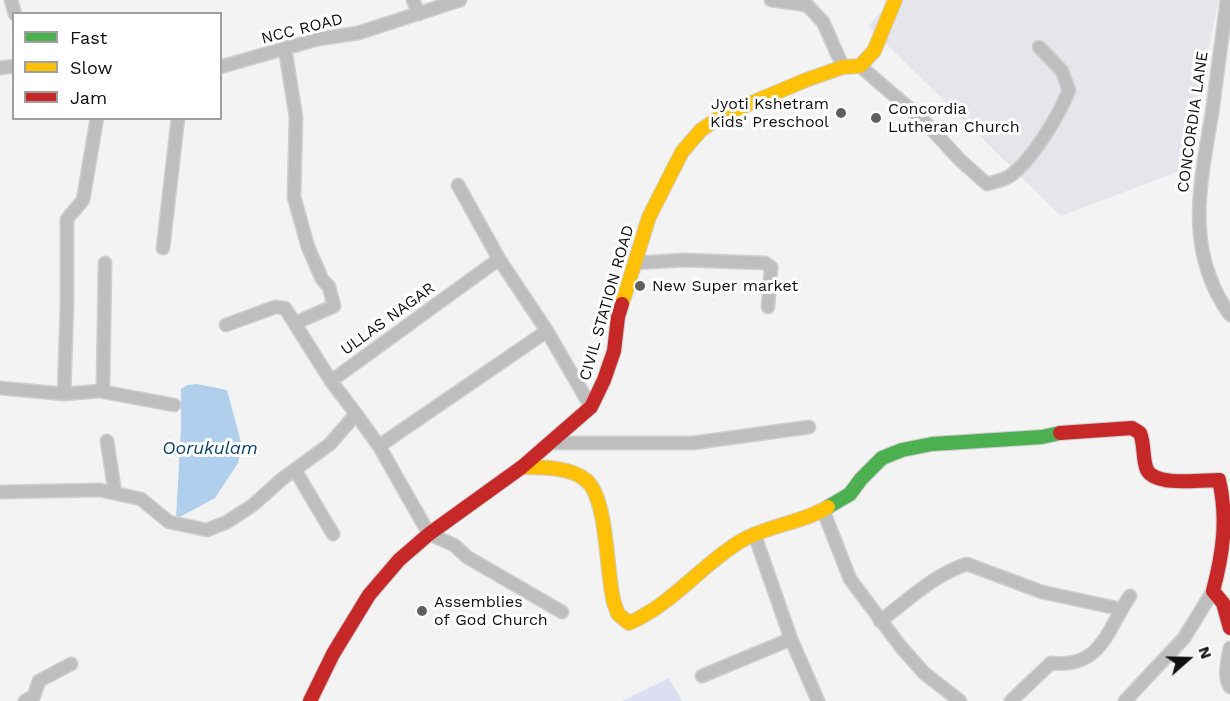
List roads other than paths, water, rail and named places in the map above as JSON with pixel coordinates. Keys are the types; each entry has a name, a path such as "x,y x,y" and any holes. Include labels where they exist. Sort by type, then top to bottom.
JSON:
{"street":[{"path":"413,0 419,14"},
{"name":"NCC ROAD","path":"222,66 318,39 358,33 460,0"},
{"path":"771,0 807,5 823,22 843,67"},
{"path":"895,0 874,51 860,66 925,122 987,184 1009,177 1028,158 1046,135 1069,90 1062,71 1039,47"},
{"name":"CONCORDIA LANE","path":"1227,0 1198,201 1200,243 1206,270 1220,301 1230,315"},
{"path":"285,49 296,117 294,197 308,247 322,279 329,287 334,306 295,323"},
{"name":"CIVIL STATION ROAD","path":"310,701 333,654 369,595 399,560 429,534 522,467 591,407 614,351 618,316 653,207 682,152 701,130 723,115 758,99 843,67 860,66"},
{"path":"64,394 67,219 83,200 97,120"},
{"path":"163,248 178,120"},
{"path":"458,185 499,259 547,331 591,407"},
{"name":"ULLAS NAGAR","path":"331,381 499,259"},
{"path":"634,263 684,260 765,263 771,267 768,307"},
{"path":"99,391 103,388 105,263"},
{"path":"226,325 279,306 288,310 331,381 379,446 429,534 454,545 467,557 562,612"},
{"path":"379,446 547,331"},
{"path":"0,388 64,394 99,391 174,405"},
{"path":"0,492 100,490 141,499 169,522 207,530 227,522 253,506 330,444 356,414"},
{"path":"551,443 693,442 809,427"},
{"path":"522,467 545,467 578,476 589,483 602,515 608,580 616,610 619,617 629,623 671,599 726,551 744,540 823,510 850,494 882,458 902,450 932,444 1042,437 1068,431 1132,428 1140,433 1142,438 1151,476 1163,480 1225,478 1226,541 1213,591 1184,638 1125,701"},
{"path":"107,441 115,493"},
{"path":"295,470 333,534"},
{"path":"823,510 850,579 880,621 945,697 960,701"},
{"path":"754,536 791,639 818,701"},
{"path":"880,621 943,574 967,564 1042,592 1121,609"},
{"path":"1213,591 1226,606 1230,628"},
{"path":"1011,701 1051,663 1068,665 1082,660 1103,642 1130,596"},
{"path":"702,676 791,639"},
{"path":"1230,648 1226,673 1226,681 1230,687"},
{"path":"25,701 34,696 39,681 70,664"}],"water":[{"name":"Oorukulam","path":"197,384 227,390 242,446 238,463 215,498 176,519 181,389 187,385"}],"place":[{"name":"Jyoti Kshetram Kids' Preschool","path":"841,113"},
{"name":"Concordia Lutheran Church","path":"876,118"},
{"name":"New Super market","path":"640,286"},
{"name":"Assemblies of God Church","path":"422,611"}]}
